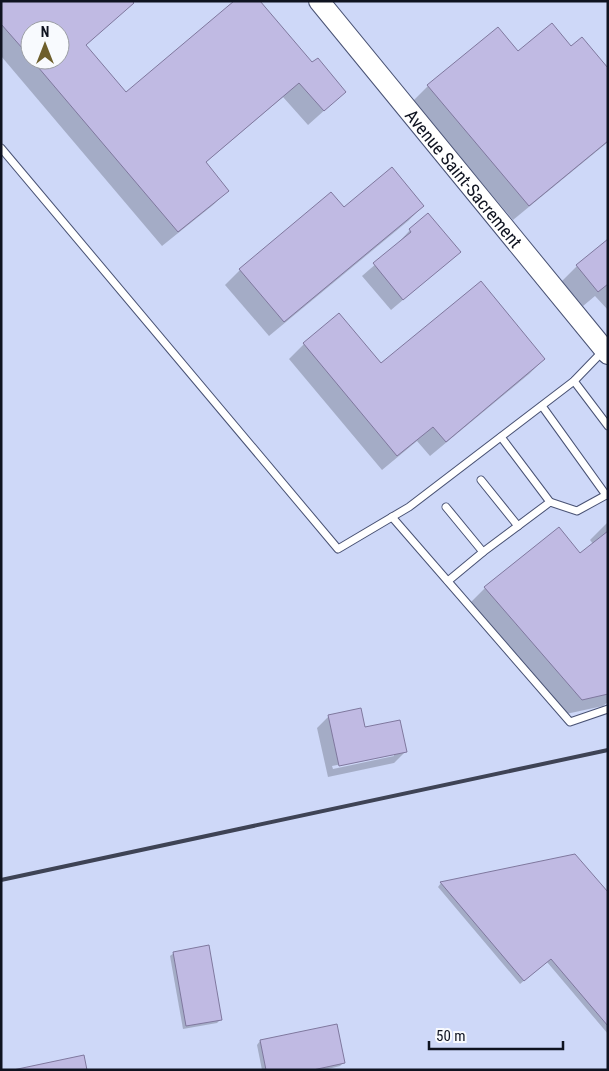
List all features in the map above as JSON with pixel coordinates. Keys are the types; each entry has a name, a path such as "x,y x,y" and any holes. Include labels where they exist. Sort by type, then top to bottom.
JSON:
{"main road":[{"name":"Avenue Saint-Sacrement","path":"319,1 606,352"}],"lane":[{"path":"1,148 338,548 409,507 574,381 606,352"},
{"path":"574,381 608,426"},
{"path":"501,436 550,502 577,511 607,495 542,406"},
{"path":"481,480 518,526"},
{"path":"448,582 483,552 550,502"},
{"path":"446,507 483,552"},
{"path":"392,517 570,722 608,709"}],"building":[{"path":"1,1 132,1 134,3 86,45 126,92 234,1 260,1 312,62 318,58 346,92 324,111 299,83 206,162 229,191 178,232 40,70 70,70 70,20 20,20 20,46 1,24"},
{"path":"552,23 571,46 582,37 608,68 608,141 529,206 427,85 498,27 518,51"},
{"path":"392,167 424,206 284,322 239,269 331,192 344,207"},
{"path":"428,213 461,252 403,300 373,263 411,232 409,229"},
{"path":"608,239 608,284 598,292 576,265"},
{"path":"481,281 545,359 446,442 433,427 397,456 303,343 339,313 381,363"},
{"path":"559,527 580,553 608,531 608,694 582,700 484,587"},
{"path":"361,708 365,727 400,720 407,752 339,766 328,715"},
{"path":"575,854 608,892 608,1026 551,959 524,981 440,882"},
{"path":"209,945 222,1020 186,1026 173,952"},
{"path":"337,1024 345,1063 313,1070 266,1070 260,1040"},
{"path":"84,1055 87,1070 13,1070"}],"railway":[{"path":"1,880 608,750"}]}
